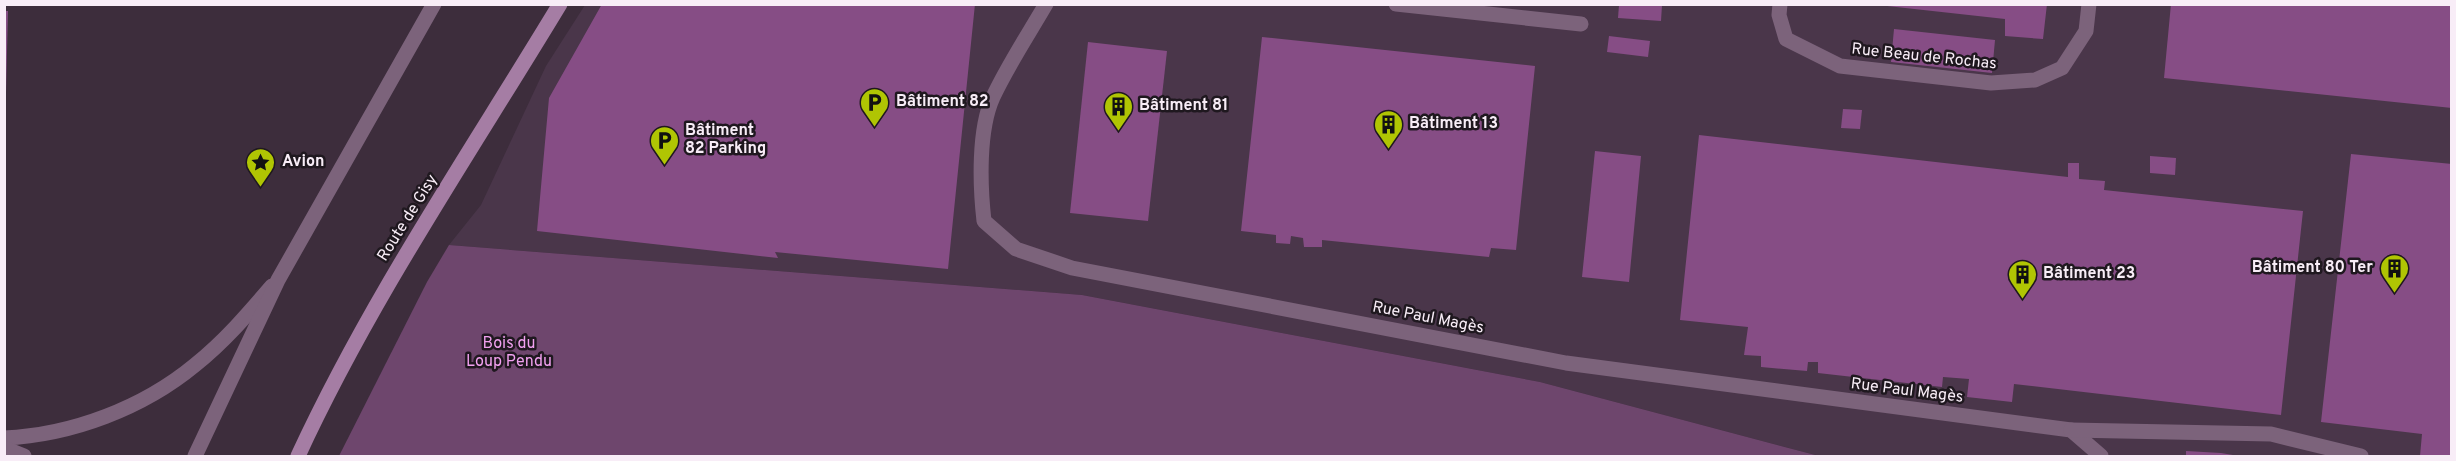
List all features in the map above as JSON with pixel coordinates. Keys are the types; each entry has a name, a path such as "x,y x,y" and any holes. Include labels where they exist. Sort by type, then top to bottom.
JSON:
{"street":[{"path":"195,456 278,280 434,4"},
{"name":"Route de Gisy","path":"298,456 326,397 374,308 560,4"},
{"name":"Rue Paul Magès","path":"1046,4 992,99 983,143 980,185 984,221 1016,249 1072,268 1566,363 2071,430 2271,434 2361,456"},
{"path":"1396,4 1581,24"},
{"name":"Rue Beau de Rochas","path":"1780,4 1779,15 1786,39 1840,66 1991,83 2035,81 2062,68 2086,31 2089,4"},
{"path":"4,438 58,433 104,417 151,394 194,366 239,324 278,280"},
{"path":"2071,430 2101,456"},
{"path":"4,448 24,456"}],"shaded area":[{"path":"585,5 2451,5 2451,456 1819,456 1540,382 1082,295 449,245 481,205 546,66"}],"green space":[{"name":"Bois du Loup Pendu","path":"449,245 1082,295 1540,382 1819,456 339,456 427,282"}],"building":[{"path":"602,4 975,4 948,269 775,252 778,258 537,231 549,98"},
{"path":"1869,4 2047,4 2043,39 2005,36 2005,19"},
{"path":"2171,4 2452,4 2452,108 2164,78"},
{"path":"1619,5 1662,5 1661,21 1618,18"},
{"path":"4,11 8,11 6,93 4,93"},
{"path":"1894,29 1995,40 1992,73 1891,62"},
{"path":"1609,36 1650,41 1648,57 1607,52"},
{"name":"Bâtiment 13","path":"1262,37 1535,66 1516,250 1491,248 1489,257 1322,240 1322,247 1304,247 1303,238 1291,236 1290,244 1276,243 1276,235 1241,231"},
{"name":"Bâtiment 81","path":"1088,42 1167,51 1148,221 1070,213"},
{"path":"1843,109 1862,110 1860,129 1841,128"},
{"name":"Bâtiment 23","path":"1699,135 2068,177 2068,163 2079,163 2079,179 2105,181 2104,190 2303,211 2281,415 2014,384 2012,402 1967,397 1969,379 1943,377 1942,387 1818,373 1818,362 1808,362 1807,371 1761,367 1761,356 1744,355 1748,327 1680,320"},
{"path":"1595,151 1641,156 1629,282 1582,277"},
{"name":"Bâtiment 80 Ter","path":"2351,154 2452,164 2452,456 2420,456 2422,434 2321,422"},
{"path":"2150,156 2176,158 2175,175 2150,173"},
{"path":"2186,451 2221,453 2239,456 2186,456"}],"place":[{"name":"Bâtiment 82","path":"875,128"},
{"name":"Bâtiment 81","path":"1118,132"},
{"name":"Bâtiment 13","path":"1388,150"},
{"name":"Bâtiment 82 Parking","path":"664,166"},
{"name":"Avion","path":"261,188"},
{"name":"Bâtiment 80 Ter","path":"2394,294"},
{"name":"Bâtiment 23","path":"2022,300"}]}
